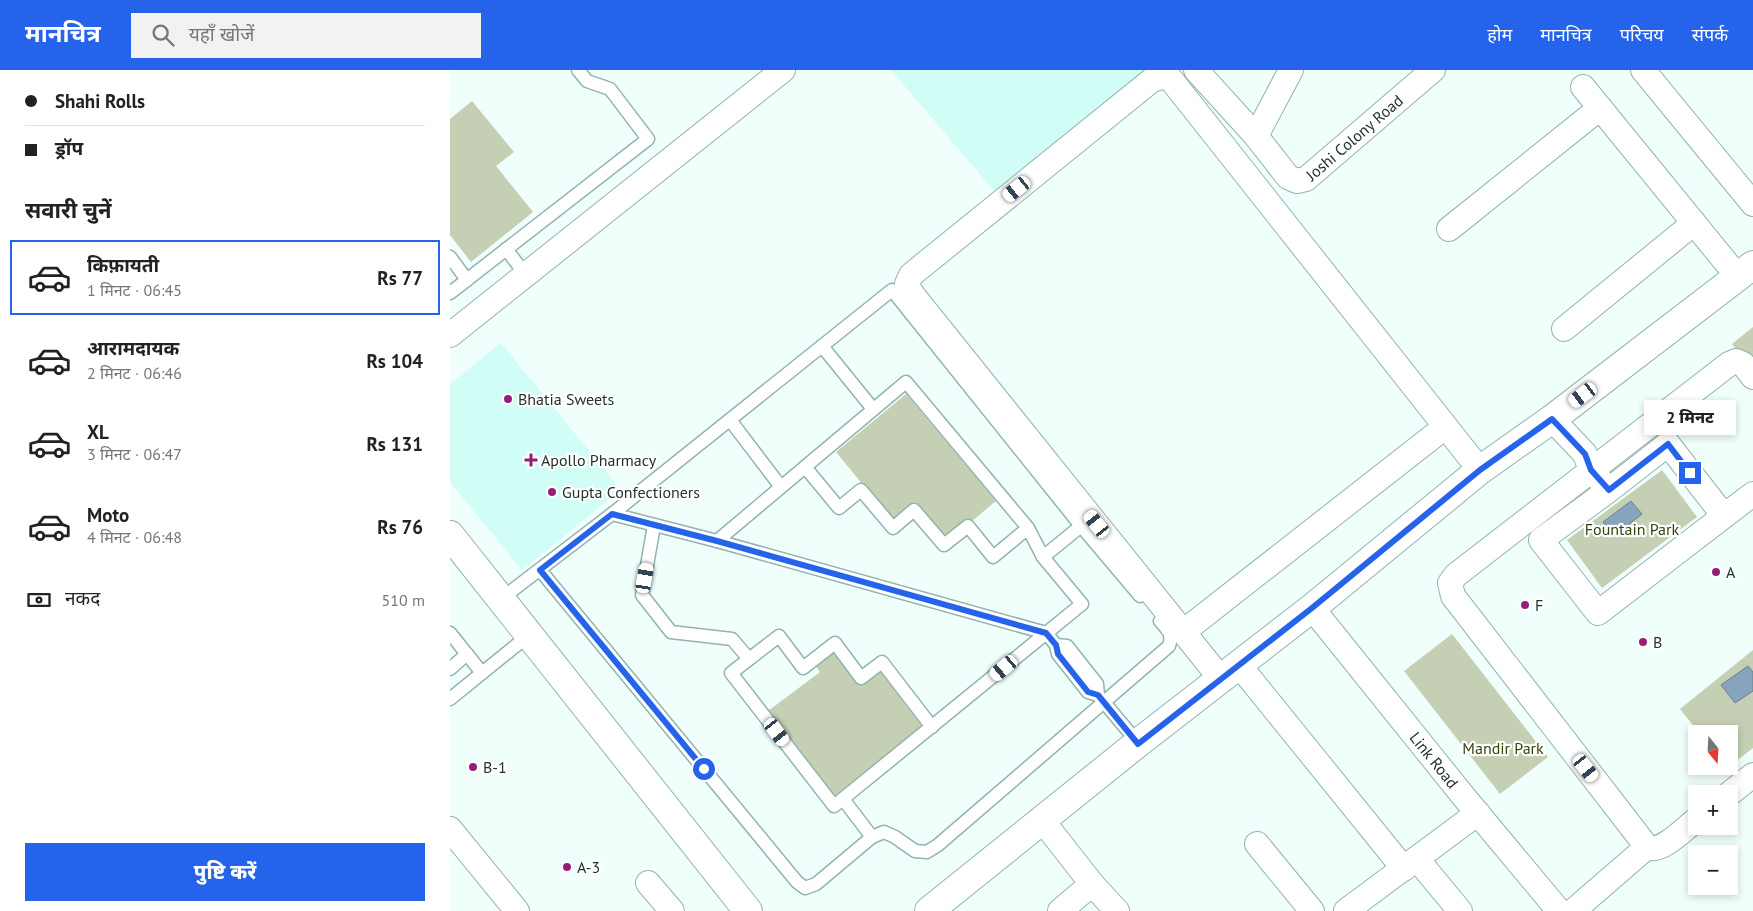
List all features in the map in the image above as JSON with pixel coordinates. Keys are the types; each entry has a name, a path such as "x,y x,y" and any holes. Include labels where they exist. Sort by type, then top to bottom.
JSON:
{"street":[{"path":"450,335 783,70"},
{"name":"Joshi Colony Road","path":"1196,70 1256,136 1288,177 1296,181 1306,179 1433,70"},
{"path":"1256,136 1291,70"},
{"path":"1643,70 1753,204"},
{"path":"1460,911 1411,864 1230,672 1183,632 912,294 907,284 911,275 1152,80 1162,77 1169,78 1480,470"},
{"path":"929,911 1312,608 1480,470 1552,419 1746,271 1694,223 1583,87"},
{"path":"1449,229 1600,108"},
{"path":"1564,329 1694,223"},
{"path":"1688,826 1663,846 1656,848 1647,847 1453,596 1450,583 1456,575 1729,364 1736,361 1743,364 1753,377"},
{"path":"1552,419 1585,454 1591,470 1609,490"},
{"path":"1183,632 1445,427"},
{"path":"1724,516 1668,444 1541,540 1598,613 1753,494"},
{"path":"450,535 748,911"},
{"name":"Link Road","path":"1312,608 1560,911"},
{"path":"1738,787 1753,775"},
{"path":"1346,911 1478,813"},
{"path":"1042,820 1092,884 1116,911"},
{"path":"450,829 517,911"},
{"path":"1257,844 1312,911"},
{"path":"1573,911 1647,847"},
{"path":"648,884 672,911"},
{"path":"1060,911 1092,884"}],"lane":[{"path":"450,292 648,138 610,89 587,82 578,70"},
{"path":"506,249 526,275"},
{"path":"450,258 467,280"},
{"path":"501,599 612,514 892,290 1081,526 1170,632 1171,638 1169,646 1101,699 938,845 927,852 915,851 884,832 872,837 816,884 805,888 797,882 540,570"},
{"path":"822,346 873,409"},
{"path":"717,541 906,382 1028,528 1043,557 1082,604 932,727 834,806 731,673 779,636 803,668 835,643 861,678 882,662 932,727"},
{"path":"730,420 781,487"},
{"path":"804,468 839,508 861,490 893,528 914,510 944,545 968,526 993,556 1028,528"},
{"path":"612,514 717,541 1046,633 1056,645 1067,646 1097,684 1101,699 1138,744"},
{"path":"654,525 642,595 671,632 732,639 749,659"},
{"path":"1043,557 1081,526"},
{"path":"450,633 482,673"},
{"path":"450,699 529,635"},
{"path":"450,669 467,654"},
{"path":"843,799 872,837"}],"shaded area":[{"path":"891,70 1151,70 995,192"},
{"path":"501,343 621,490 522,570 450,482 450,384"},
{"path":"1631,501 1642,514 1614,536 1603,522"},
{"path":"1748,666 1753,672 1753,691 1735,703 1721,685"}],"green space":[{"path":"472,101 514,152 496,166 533,212 471,262 450,235 450,119"},
{"path":"1753,327 1753,370 1732,344"},
{"path":"906,394 996,501 948,541 915,502 892,520 836,452"},
{"name":"Fountain Park","path":"1662,470 1697,517 1602,588 1567,540"},
{"name":"Mandir Park","path":"1452,634 1548,757 1500,794 1404,671"},
{"path":"835,649 860,682 878,668 924,729 833,797 768,711 820,672 814,664"},
{"path":"1753,650 1753,748 1738,760 1738,725 1693,725 1680,709"}],"place":[{"name":"Bhatia Sweets","path":"508,399"},
{"name":"Apollo Pharmacy","path":"531,460"},
{"name":"Gupta Confectioners","path":"552,492"},
{"name":"A","path":"1716,572"},
{"name":"F","path":"1525,605"},
{"name":"B","path":"1643,642"},
{"name":"B-1","path":"473,767"},
{"name":"A-3","path":"567,867"}],"route":[{"path":"704,769 540,570 612,514 717,541 1046,633 1056,645 1058,654 1088,692 1098,695 1138,744 1312,608 1480,470 1552,419 1585,454 1591,470 1609,490 1668,444 1690,473"}]}
